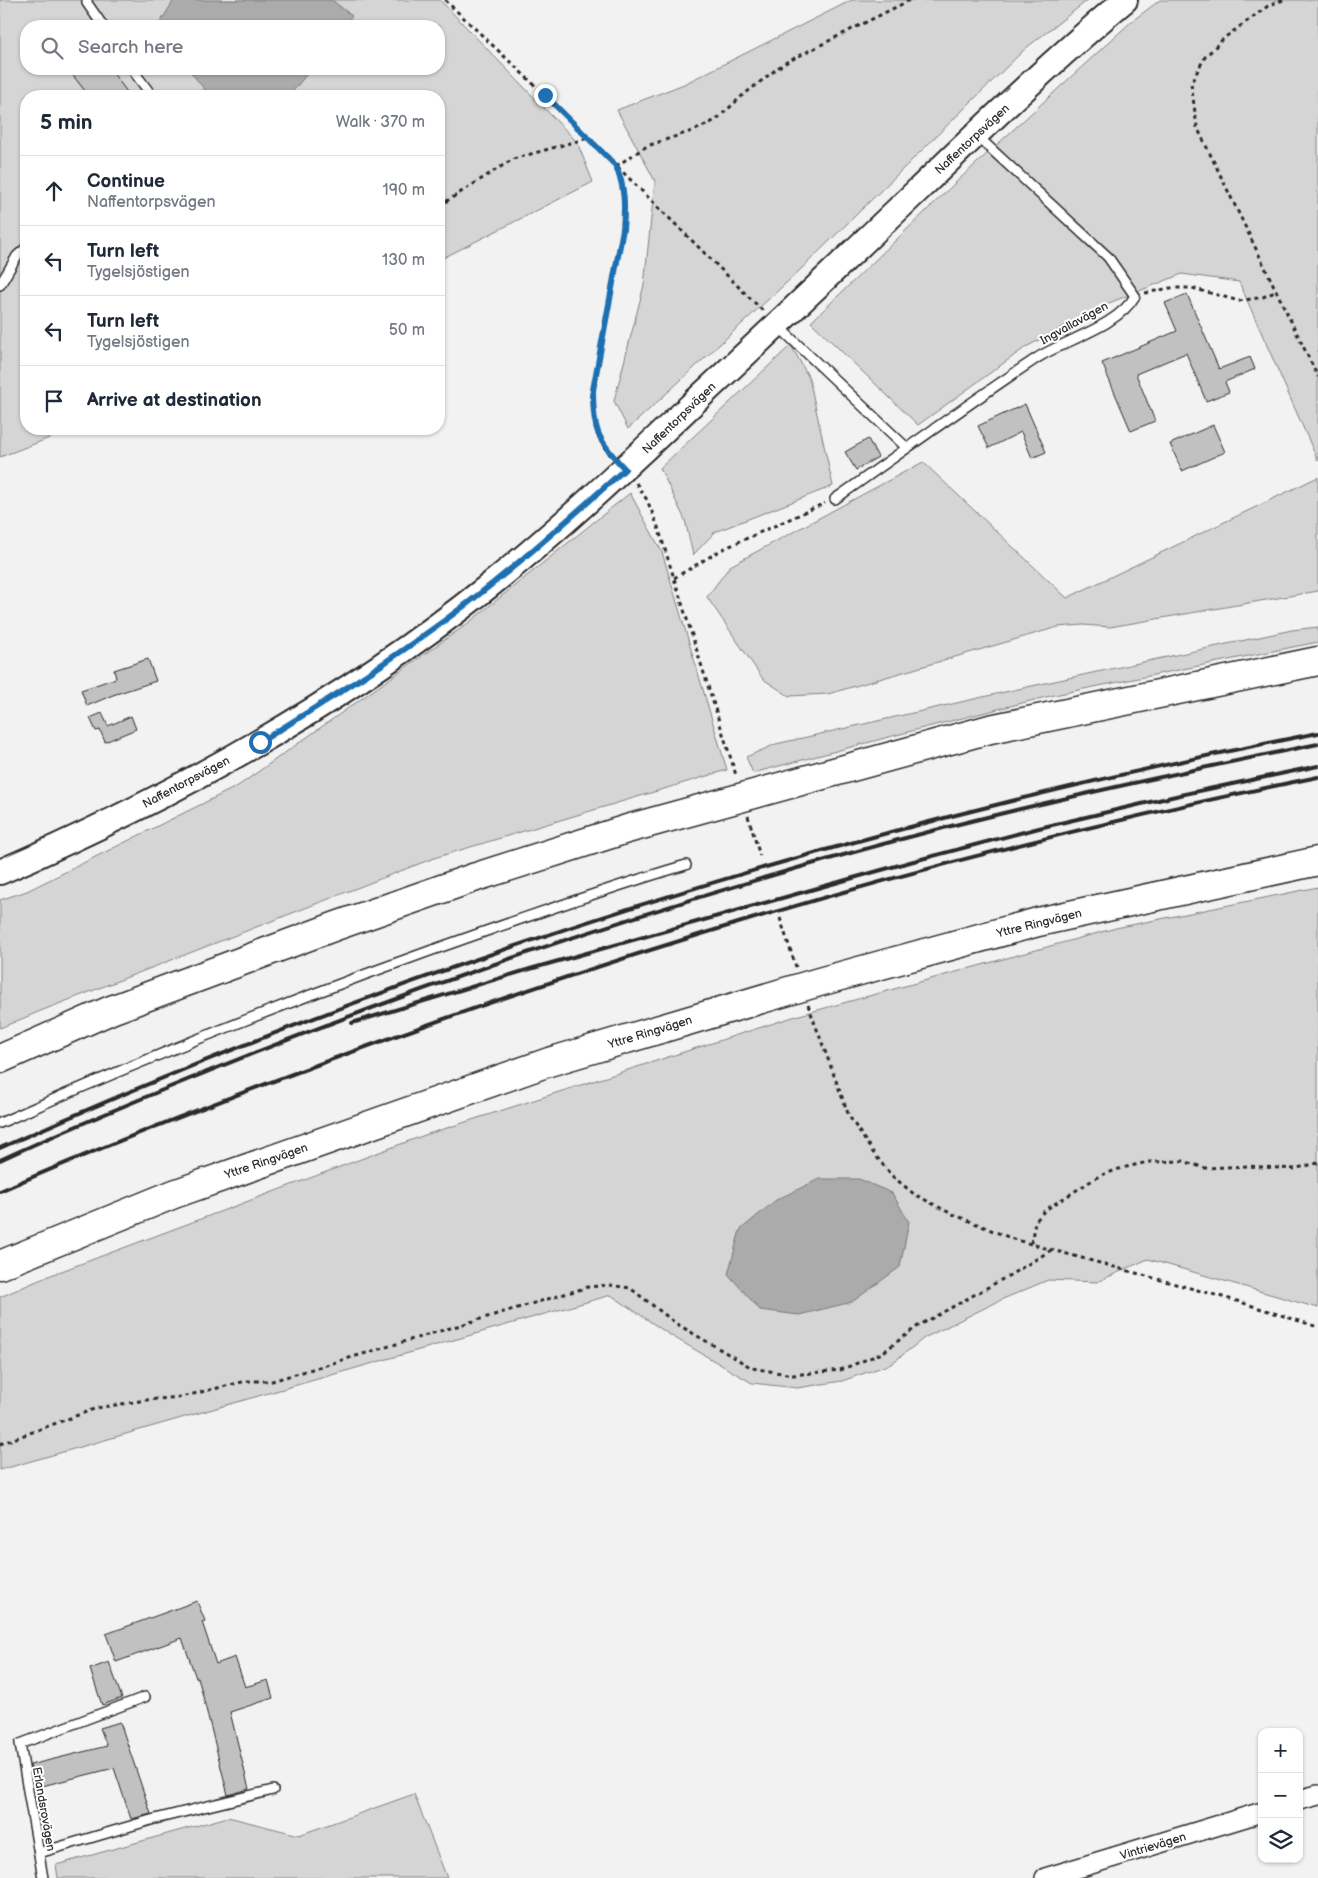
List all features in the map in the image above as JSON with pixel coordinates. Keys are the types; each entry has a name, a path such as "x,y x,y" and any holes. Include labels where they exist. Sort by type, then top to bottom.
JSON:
{"highway":[{"path":"0,1059 110,1010 336,926 476,877 627,829 990,729 1318,661"},
{"name":"Yttre Ringvägen","path":"0,1265 174,1194 549,1062 819,982 1038,922 1318,861"},
{"path":"0,1276 174,1194"}],"street":[{"name":"Naffentorpsvägen","path":"0,872 110,821 212,769 260,742 331,698 424,636 488,587 549,537 625,469 976,134 1126,0"},
{"path":"1303,1799 1318,1795"},
{"name":"Vintrievägen","path":"1044,1878 1258,1813"}],"lane":[{"path":"87,0 99,20"},
{"path":"136,75 148,90"},
{"path":"976,134 1108,258 1135,296"},
{"path":"0,285 20,253"},
{"name":"Ingvallavägen","path":"835,499 1039,357 1106,323 1130,304 1135,296"},
{"path":"777,325 907,448"},
{"path":"0,1123 84,1085 383,967 573,901 686,865"},
{"name":"Erlandsrovägen","path":"43,1878 20,1744 144,1697"},
{"path":"39,1854 151,1820 273,1790"}],"path":[{"path":"445,0 777,325"},
{"path":"616,166 647,146 695,130 716,120 742,96 783,64 910,0"},
{"path":"1284,0 1268,6 1224,38 1205,57 1190,83 1197,127 1318,377"},
{"path":"445,202 513,159 588,138"},
{"path":"616,166 622,180 625,202 623,229 593,390 593,417 597,433 608,451 625,469 648,500 736,775"},
{"path":"1135,296 1170,288 1192,288 1239,300 1263,296 1276,291"},
{"path":"674,578 721,550 835,499"},
{"path":"748,815 760,856"},
{"path":"780,918 798,973"},
{"path":"806,1002 848,1116 891,1175 914,1194 950,1213 1014,1239 1237,1301 1318,1327"},
{"path":"1031,1243 1034,1222 1045,1210 1099,1176 1122,1168 1148,1162 1182,1161 1205,1168 1249,1166 1293,1169 1318,1163"},
{"path":"0,1444 97,1408 146,1400 181,1397 246,1381 272,1381 588,1287 609,1285 630,1288 677,1324 752,1368 793,1375 840,1370 882,1353 918,1326 1010,1275 1052,1249"}],"shaded area":[{"path":"0,0 440,0 577,142 593,182 445,257 445,90 20,90 20,435 57,435 0,457"},
{"path":"174,0 332,0 352,16 349,20 162,20"},
{"path":"852,0 1088,0 1026,48 798,272 628,429 614,401 644,285 655,181 617,110 684,84"},
{"path":"1160,0 1318,0 1318,461 1239,282 1182,274 1104,305 1026,347 918,425 811,322 954,184 1132,21"},
{"path":"193,75 306,75 294,90 205,90"},
{"path":"791,345 809,378 833,486 715,532 693,555 685,520 660,468"},
{"path":"923,462 1067,598 1318,477 1318,591 1110,627 1083,625 1058,627 828,694 789,696 763,679 707,597 730,566"},
{"path":"630,493 662,552 727,770 434,858 0,1028 0,900 27,891 238,786 467,624"},
{"path":"1318,627 1318,642 1054,695 753,773 746,757 776,744 1027,687 1292,630"},
{"path":"1318,887 1318,1308 1148,1259 1097,1282 1048,1280 1003,1299 924,1338 891,1364 842,1381 797,1388 752,1383 670,1335 611,1295 0,1470 0,1297 51,1275 425,1135 796,1016 1116,928"},
{"path":"819,1179 859,1179 892,1193 909,1222 900,1267 852,1302 799,1315 760,1310 728,1274 740,1230 776,1200"},
{"path":"414,1794 447,1878 58,1878 56,1865 228,1817 299,1835"}],"building":[{"path":"73,75 114,75 126,90 84,90"},
{"path":"1187,294 1219,369 1250,357 1255,369 1225,382 1229,392 1206,401 1186,353 1136,374 1155,421 1131,431 1102,363 1177,331 1165,303"},
{"path":"1025,404 1046,452 1032,458 1021,432 989,448 978,426"},
{"path":"1213,425 1225,452 1182,471 1170,444"},
{"path":"868,439 878,457 856,470 845,452"},
{"path":"148,659 156,681 87,706 81,690 116,678 114,670"},
{"path":"102,713 108,726 131,716 136,729 105,742 100,730 96,731 90,718"},
{"path":"197,1601 205,1621 202,1622 216,1664 235,1657 245,1687 268,1680 273,1698 230,1712 249,1789 228,1795 198,1677 196,1678 182,1638 116,1662 106,1634"},
{"path":"109,1662 122,1698 102,1705 90,1669"},
{"path":"120,1722 151,1814 131,1819 114,1768 34,1788 30,1765 107,1746 100,1728"}],"railway":[{"path":"0,1148 159,1080 320,1016 483,957 647,903 813,854 980,809 1149,769 1318,733"},
{"path":"0,1160 120,1108 285,1041 379,1005 567,939 758,879 951,826 1134,783 1318,744"},
{"path":"352,1023 530,969 910,862 1039,828 1180,795 1318,766"},
{"path":"0,1191 164,1123 330,1060 451,1016 695,936 818,899 1067,833 1318,777"}],"route":[{"path":"260,742 331,698 424,636 549,537 625,469 608,451 597,433 593,417 593,390 623,229 625,202 622,180 616,166 545,95"}]}
